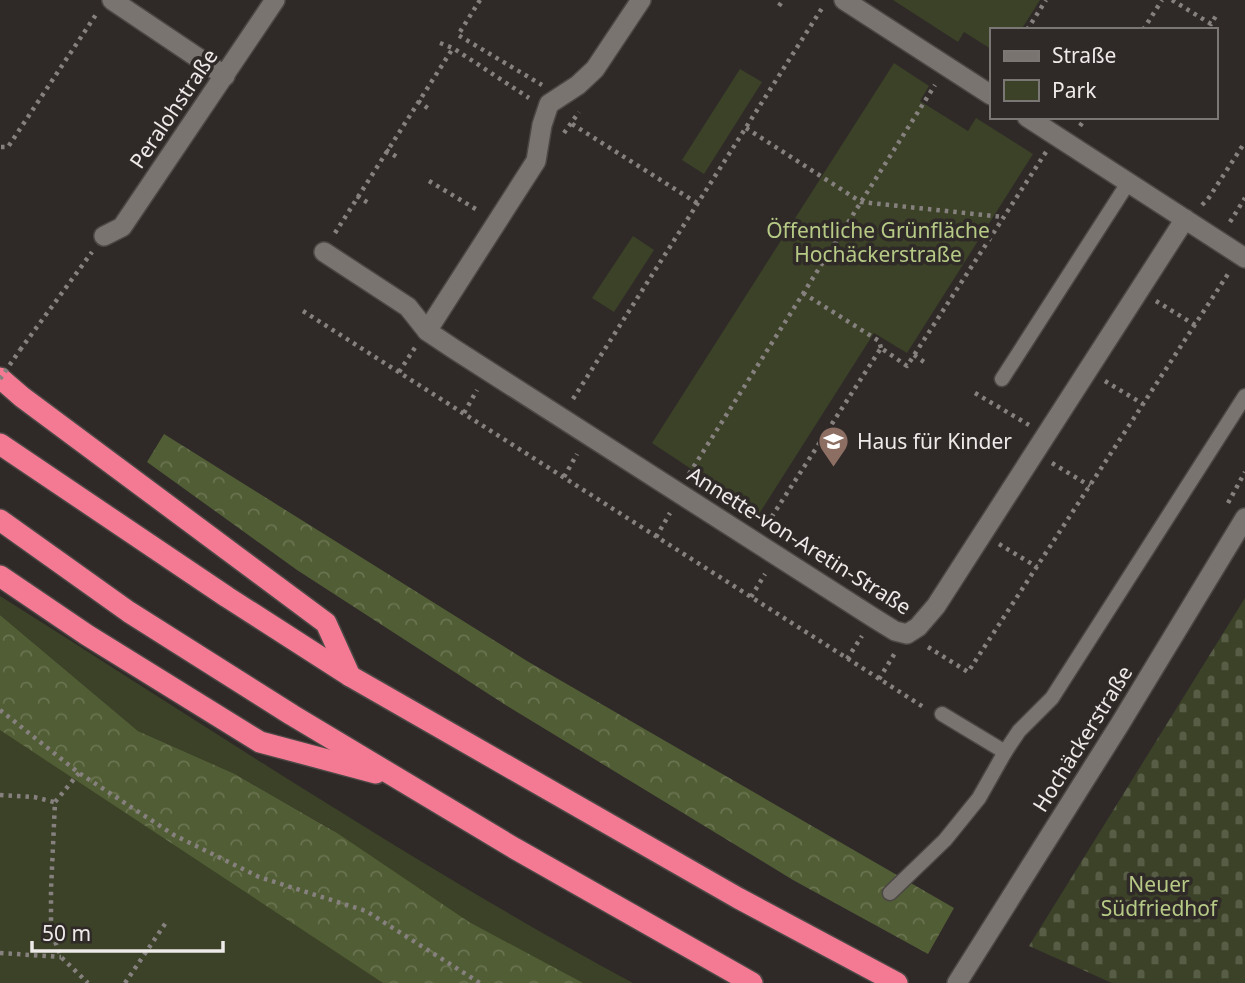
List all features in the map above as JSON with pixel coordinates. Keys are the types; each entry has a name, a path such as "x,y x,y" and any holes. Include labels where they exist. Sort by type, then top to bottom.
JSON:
{"highway":[{"path":"0,378 326,623 349,676"},
{"path":"0,444 349,676 738,898 897,983"},
{"path":"0,520 129,612 399,780 752,983"},
{"path":"0,576 88,635 260,742 399,780"}],"street":[{"name":"Peralohstraße","path":"104,236 122,227 275,0"},
{"path":"427,331 536,160 542,125 555,100 578,85 595,69 641,0"},
{"path":"844,0 990,94"},
{"path":"106,4 225,76"},
{"path":"1030,119 1245,258"},
{"name":"Annette-von-Aretin-Straße","path":"324,252 408,307 427,331 874,618 895,631 907,634 918,627 936,606 1185,219"},
{"name":"Hochäckerstraße","path":"957,983 1120,724 1245,518"}],"lane":[{"path":"1002,379 1128,183"},
{"path":"890,893 945,840 979,798 1004,752 1019,731 1052,698 1245,396"},
{"path":"942,713 1004,752"}],"path":[{"path":"480,0 458,35 555,100"},
{"path":"779,6 783,0"},
{"path":"561,418 828,0"},
{"path":"1028,28 1046,0"},
{"path":"1144,28 1162,0"},
{"path":"1172,0 1211,24 1217,14"},
{"path":"1,147 8,147 106,4"},
{"path":"440,43 453,48 540,105 555,100"},
{"path":"324,252 386,150 453,48"},
{"path":"418,102 429,108"},
{"path":"693,466 924,104"},
{"path":"572,124 696,203"},
{"path":"746,128 861,202 1003,217"},
{"path":"803,293 879,341 881,348 907,366 1056,136"},
{"path":"1185,219 1208,199 1245,142"},
{"path":"386,150 400,159"},
{"path":"429,181 497,222"},
{"path":"357,196 370,204"},
{"path":"1229,223 1245,198"},
{"path":"0,378 104,236"},
{"path":"879,679 907,634 968,672 1228,274"},
{"path":"303,311 879,679 931,711 942,713"},
{"path":"756,542 881,348"},
{"path":"914,355 927,364"},
{"path":"975,393 1046,435"},
{"path":"0,710 79,773 174,835 259,877 366,911 480,983"},
{"path":"79,773 55,802 51,930 61,957 88,983"},
{"path":"0,795 34,797 55,802"},
{"path":"125,983 167,920"},
{"path":"0,953 61,957"}],"green space":[{"path":"893,0 1040,0 1022,28 990,28 990,48 964,32 958,42"},
{"name":"Öffentliche Grünfläche Hochäckerstraße","path":"894,63 929,86 920,101 968,131 976,118 1033,154 907,353 874,333 759,514 652,443"},
{"path":"740,69 762,82 704,174 682,160"},
{"path":"633,236 654,250 614,312 592,298"},
{"path":"164,434 527,661 954,908 928,954 793,880 504,704 297,570 147,462"},
{"path":"0,596 392,844 633,983 0,983 0,634 134,747 334,831 235,774 138,731 0,615"},
{"name":"Neuer Südfriedhof","path":"1245,598 1245,983 1112,983 1029,946"},
{"path":"0,615 138,731 235,774 337,833 469,922 583,983 383,983 0,730"}],"place":[{"name":"Haus für Kinder","path":"834,469"}]}
